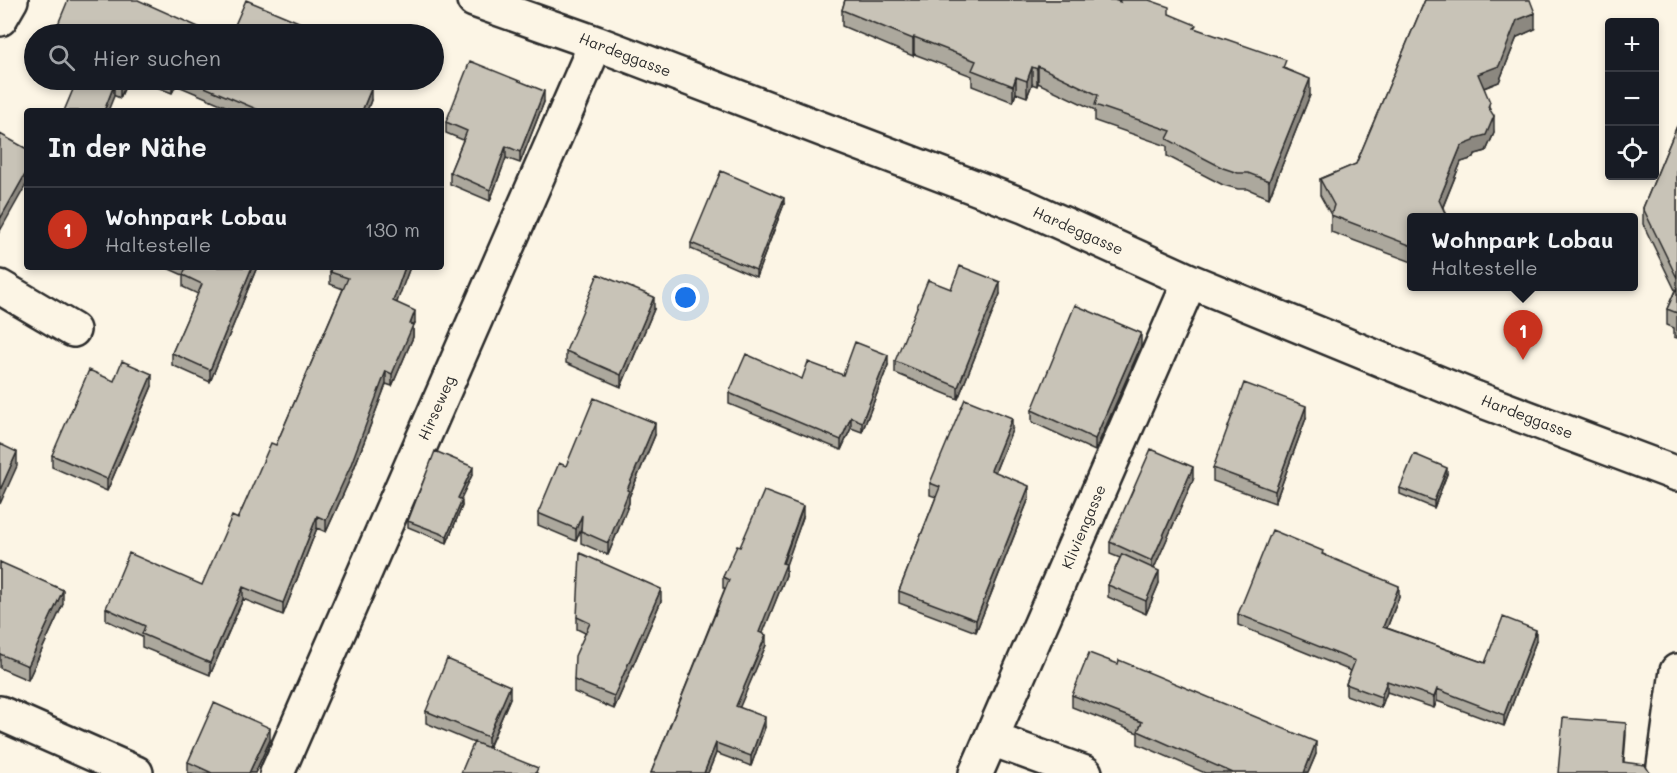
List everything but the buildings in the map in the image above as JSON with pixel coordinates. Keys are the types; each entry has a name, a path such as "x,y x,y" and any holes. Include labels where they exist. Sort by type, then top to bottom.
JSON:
{"street":[{"path":"0,19 12,0"},
{"name":"Hardeggasse","path":"474,0 596,43 1024,206 1190,281 1475,398 1677,474"},
{"name":"Hirseweg","path":"277,773 596,43"},
{"name":"Kliviengasse","path":"976,773 1190,281"},
{"path":"0,287 73,330"},
{"path":"1663,773 1677,671"},
{"path":"0,713 136,773"},
{"path":"992,739 1085,773"}],"place":[{"name":"Wohnpark Lobau","path":"1523,360"}]}
